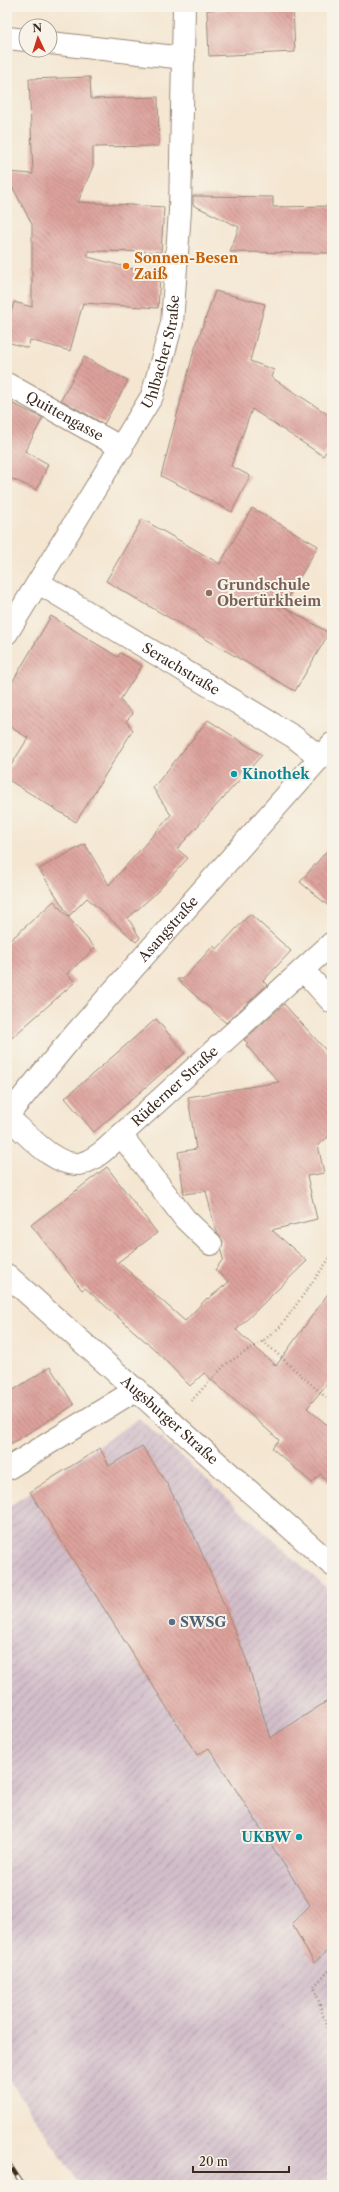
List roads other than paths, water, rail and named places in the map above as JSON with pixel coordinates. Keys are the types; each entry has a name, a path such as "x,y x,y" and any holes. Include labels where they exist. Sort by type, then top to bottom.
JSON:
{"street":[{"name":"Uhlbacher Straße","path":"7,633 122,448 152,396 172,323 180,211 184,7"},
{"path":"58,44 184,58"},
{"name":"Quittengasse","path":"7,384 122,448"},
{"name":"Serachstraße","path":"39,583 294,737 326,751"},
{"name":"Asangstraße","path":"7,1116 70,1040 326,751"},
{"name":"Rüderner Straße","path":"7,1116 51,1155 62,1162 72,1164 83,1163 97,1156 332,943"},
{"path":"303,970 332,1002"},
{"path":"121,1135 180,1213 211,1244"},
{"name":"Augsburger Straße","path":"7,1275 137,1389 332,1565"},
{"path":"7,1469 137,1389"}],"railway":[{"path":"7,2161 23,2185"}],"place":[{"name":"Sonnen-Besen Zaiß","path":"126,266"},
{"name":"Grundschule Obertürkheim","path":"209,593"},
{"name":"Kinothek","path":"234,774"},
{"name":"SWSG","path":"172,1622"},
{"name":"UKBW","path":"299,1837"}]}
